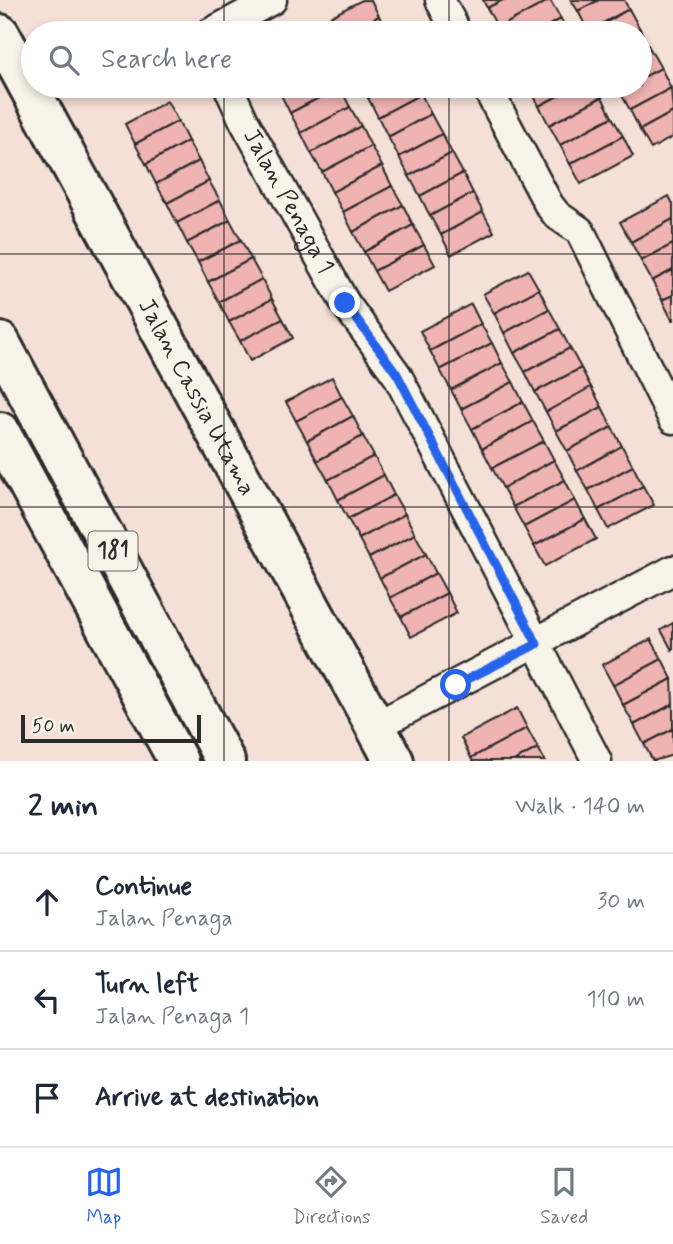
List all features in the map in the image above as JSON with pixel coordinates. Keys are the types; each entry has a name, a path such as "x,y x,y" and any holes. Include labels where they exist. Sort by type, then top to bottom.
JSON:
{"main road":[{"name":"Jalan Cassia Utama","path":"0,34 21,73"},
{"name":"Jalan Cassia Utama","path":"35,98 394,761"},
{"name":"181","path":"0,342 225,761"},
{"name":"181","path":"0,432 178,761"}],"street":[{"path":"233,21 272,0"},
{"path":"440,0 451,21"},
{"name":"Jalan Penaga 1","path":"233,98 345,303 397,374 597,761"},
{"path":"492,98 549,205 557,215 580,231 673,419"},
{"path":"376,726 537,644 673,570"}],"building":[{"path":"362,0 371,0 379,16 370,21 326,19"},
{"path":"483,0 503,0 487,8"},
{"path":"503,0 550,0 511,21 494,21 487,8"},
{"path":"550,0 561,19 557,21 511,21"},
{"path":"571,0 599,0 578,11"},
{"path":"599,0 624,0 629,9 607,21 583,21 578,11"},
{"path":"629,9 636,21 609,21"},
{"path":"652,52 661,68 652,73"},
{"path":"661,68 671,88 630,110 623,98 652,98 652,73"},
{"path":"671,88 673,112 640,130 630,110"},
{"path":"282,98 319,98 290,113"},
{"path":"319,98 346,98 350,107 301,133 290,113"},
{"path":"368,98 414,98 378,117"},
{"path":"414,98 423,98 431,114 388,137 378,117"},
{"path":"535,98 554,98 539,106"},
{"path":"554,98 600,98 549,125 539,106"},
{"path":"600,98 612,117 560,145 549,125"},
{"path":"167,101 178,121 135,144 125,124"},
{"path":"350,107 361,126 311,153 301,133"},
{"path":"673,112 673,137 651,149 640,130"},
{"path":"431,114 442,134 399,157 388,137"},
{"path":"612,117 623,136 570,164 560,145"},
{"path":"178,121 188,141 146,164 135,144"},
{"path":"361,126 371,146 322,172 311,153"},
{"path":"442,134 452,153 409,176 399,157"},
{"path":"623,136 633,156 581,184 570,164"},
{"path":"188,141 199,161 156,184 146,164"},
{"path":"371,146 382,166 332,192 322,172"},
{"path":"452,153 463,173 420,196 409,176"},
{"path":"199,161 209,181 167,203 156,184"},
{"path":"382,166 392,186 343,212 332,192"},
{"path":"463,173 473,193 430,216 420,196"},
{"path":"209,181 220,200 177,223 167,203"},
{"path":"392,186 403,205 353,232 343,212"},
{"path":"473,193 483,212 441,235 430,216"},
{"path":"669,196 673,204 673,219 631,242 620,222"},
{"path":"220,200 230,220 187,243 177,223"},
{"path":"403,205 413,225 364,252 353,232"},
{"path":"483,212 494,232 451,255 441,235"},
{"path":"673,219 673,244 641,261 631,242"},
{"path":"230,220 241,240 198,262 187,243"},
{"path":"413,225 424,245 374,271 364,252"},
{"path":"241,240 251,259 208,282 198,262"},
{"path":"673,244 673,270 652,281 641,261"},
{"path":"424,245 435,265 385,291 374,271"},
{"path":"251,259 262,279 219,302 208,282"},
{"path":"528,270 539,289 494,313 483,294"},
{"path":"673,270 673,295 662,300 652,281"},
{"path":"262,279 272,299 229,322 219,302"},
{"path":"539,289 549,309 504,333 494,313"},
{"path":"673,295 673,320 672,320 662,300"},
{"path":"272,299 283,319 240,341 229,322"},
{"path":"471,304 481,324 430,351 420,331"},
{"path":"549,309 560,329 514,353 504,333"},
{"path":"283,319 293,338 250,361 240,341"},
{"path":"481,324 492,343 440,370 430,351"},
{"path":"560,329 570,348 525,372 514,353"},
{"path":"492,343 502,363 451,390 440,370"},
{"path":"570,348 581,368 535,392 525,372"},
{"path":"502,363 513,382 461,409 451,390"},
{"path":"581,368 591,387 546,412 535,392"},
{"path":"332,377 342,397 296,421 286,402"},
{"path":"513,382 523,402 472,429 461,409"},
{"path":"591,387 602,407 556,431 546,412"},
{"path":"342,397 353,416 307,441 296,421"},
{"path":"523,402 533,421 482,449 472,429"},
{"path":"602,407 612,427 567,451 556,431"},
{"path":"353,416 363,436 317,461 307,441"},
{"path":"533,421 544,441 492,468 482,449"},
{"path":"612,427 622,446 577,471 567,451"},
{"path":"363,436 374,456 328,480 317,461"},
{"path":"544,441 554,460 503,488 492,468"},
{"path":"622,446 633,466 588,490 577,471"},
{"path":"374,456 384,475 338,500 328,480"},
{"path":"554,460 565,480 513,507 503,488"},
{"path":"633,466 643,486 598,510 588,490"},
{"path":"384,475 394,495 348,519 338,500"},
{"path":"565,480 575,500 524,527 513,507"},
{"path":"643,486 654,505 608,529 598,510"},
{"path":"394,495 405,514 359,539 348,519"},
{"path":"575,500 585,519 534,546 524,527"},
{"path":"405,514 415,534 369,558 359,539"},
{"path":"585,519 596,539 545,566 534,546"},
{"path":"415,534 426,554 380,578 369,558"},
{"path":"426,554 436,573 390,598 380,578"},
{"path":"436,573 447,593 401,617 390,598"},
{"path":"447,593 457,613 411,637 401,617"},
{"path":"673,623 673,649 672,650 661,630"},
{"path":"651,639 662,659 613,685 602,665"},
{"path":"662,659 672,679 623,705 613,685"},
{"path":"672,679 673,704 634,725 623,705"},
{"path":"673,704 673,729 644,744 634,725"},
{"path":"517,708 527,728 471,758 461,738"},
{"path":"527,728 538,748 514,761 473,761 471,758"},
{"path":"673,729 673,755 653,761 644,744"},
{"path":"538,748 545,761 514,761"}],"route":[{"path":"345,303 377,343 397,374 537,644 456,685"}]}
